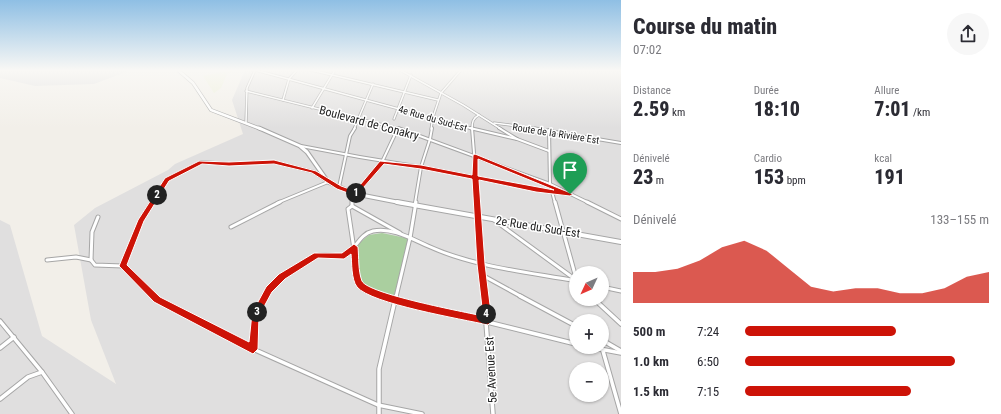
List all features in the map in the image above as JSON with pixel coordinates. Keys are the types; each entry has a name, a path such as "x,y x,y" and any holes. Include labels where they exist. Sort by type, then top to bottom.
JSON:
{"street":[{"path":"198,89 211,110 246,122 300,146 382,162 421,167 570,194"},
{"path":"283,100 286,89"},
{"path":"312,108 324,89"},
{"name":"4e Rue du Sud-Est","path":"329,89 473,129 511,139 517,139"},
{"path":"339,188 350,136 359,120 365,100 370,89"},
{"path":"398,89 438,100"},
{"path":"435,89 517,139 549,151"},
{"path":"379,414 379,369 410,238 421,167 430,139 433,117 438,100 444,89"},
{"path":"246,91 246,122"},
{"name":"Boulevard de Conakry","path":"246,91 359,120 398,128 475,155 550,184 621,219"},
{"path":"394,119 406,91"},
{"name":"5e Avenue Est","path":"479,115 475,117 472,122 481,264 488,321 493,414"},
{"name":"Route de la Rivière Est","path":"492,123 549,130 621,143"},
{"path":"398,128 382,162 356,194 352,201 352,206 348,209 349,227 354,247 359,283 365,290 395,300 488,321 569,342"},
{"path":"549,130 550,184 572,266"},
{"path":"300,146 307,152 328,182"},
{"path":"123,266 141,220 167,180 202,162 229,164 274,162 314,172 328,182"},
{"path":"231,227 268,207 328,182"},
{"name":"2e Rue du Sud-Est","path":"328,182 356,194 479,218 563,230 621,242"},
{"path":"352,206 401,234 434,249 481,264 569,279"},
{"path":"91,260 92,232 98,217"},
{"path":"494,220 569,275"},
{"path":"253,349 255,316 269,290 282,277 317,255 344,256 354,247 361,237 373,231 387,231 401,234"},
{"path":"47,260 76,257 91,260 95,265 123,266 157,300 253,349 378,405 422,414"},
{"path":"482,274 569,322"},
{"path":"609,288 621,291"},
{"path":"602,306 621,324"},
{"path":"0,321 42,372 72,414"},
{"path":"0,348 14,337"},
{"path":"609,344 621,352"},
{"path":"609,351 621,352"},
{"path":"604,354 620,407 620,414"},
{"path":"0,399 28,377 42,372"}],"shaded area":[{"path":"237,89 621,89 621,414 0,414 0,220 10,225 42,336 116,384 91,320 74,225 95,208 168,170 175,164 243,134 232,100"}],"green space":[{"path":"212,89 219,89 214,93"},
{"path":"382,233 406,238 408,241 395,293 392,297 368,289 360,280 356,252 358,244 369,235"}],"route":[{"path":"570,194 536,190 475,178 421,167 382,162 356,194 339,188 314,172 274,162 229,164 202,162 167,180 141,220 123,266 157,300 253,349 255,316 269,290 282,277 317,255 344,256 354,247 359,283 365,290 395,300 488,321 484,306 475,178 475,155 550,184 570,194"}]}
